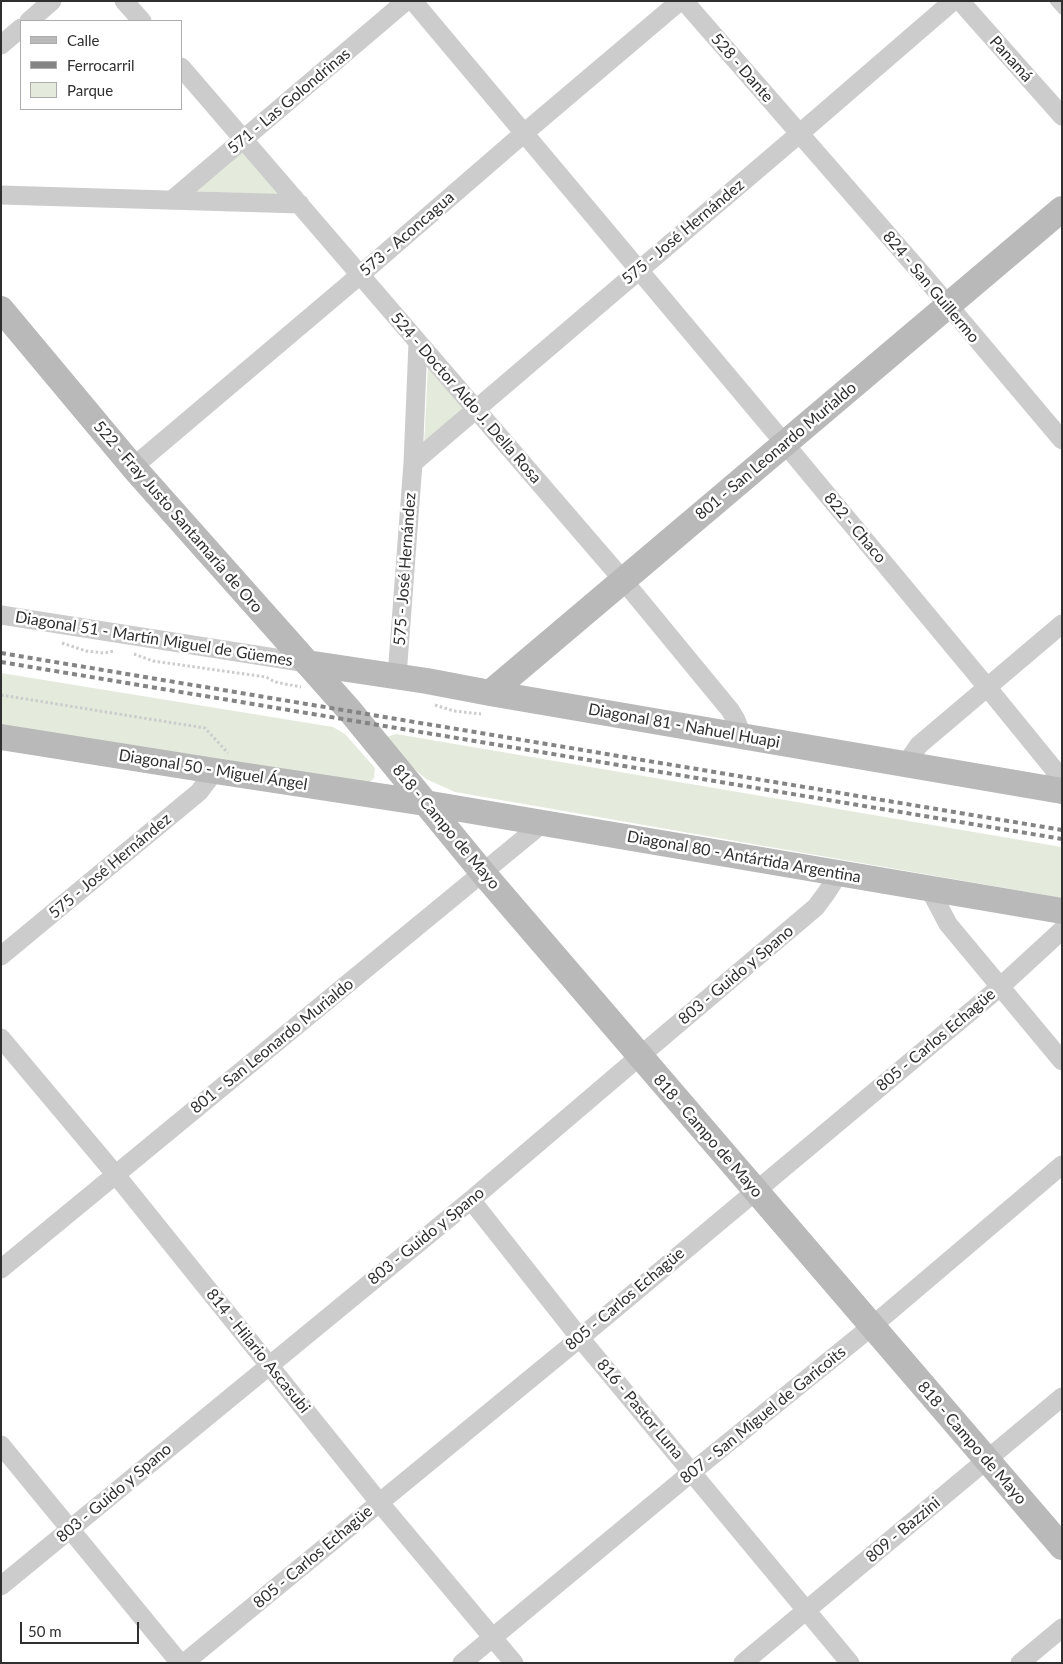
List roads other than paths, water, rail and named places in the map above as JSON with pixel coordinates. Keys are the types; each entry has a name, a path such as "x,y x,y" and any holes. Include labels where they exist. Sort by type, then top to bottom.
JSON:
{"street":[{"path":"30,20 52,1"},
{"path":"124,1 141,20"},
{"name":"571 - Las Golondrinas","path":"172,200 406,1"},
{"name":"822 - Chaco","path":"413,1 987,687 1052,768 1058,778 1061,791"},
{"name":"573 - Aconcagua","path":"133,467 680,1"},
{"name":"528 - Dante","path":"684,1 799,134"},
{"name":"575 - José Hernández","path":"413,463 953,1"},
{"name":"Panamá","path":"960,1 1062,116"},
{"path":"1,45 20,29"},
{"name":"524 - Doctor Aldo J. Della Rosa","path":"182,68 623,580 730,710 742,736"},
{"name":"824 - San Guillermo","path":"799,134 922,274 947,306 1062,440"},
{"path":"1,194 300,204"},
{"name":"801 - San Leonardo Murialdo","path":"490,693 1062,209"},
{"name":"522 - Fray Justo Santamaría de Oro","path":"1,309 133,467 358,721"},
{"name":"575 - José Hernández","path":"397,676 413,463 418,343"},
{"name":"Diagonal 51 - Martín Miguel de Güemes","path":"1,615 307,663"},
{"path":"905,765 918,745 1062,624"},
{"name":"Diagonal 81 - Nahuel Huapi","path":"307,663 397,676 1061,791"},
{"name":"818 - Campo de Mayo","path":"358,721 483,873 1062,1547"},
{"name":"Diagonal 50 - Miguel Ángel","path":"1,736 222,765 426,803"},
{"name":"575 - José Hernández","path":"1,956 199,792 222,765"},
{"name":"Diagonal 80 - Antártida Argentina","path":"426,803 1062,911"},
{"name":"801 - San Leonardo Murialdo","path":"1,1269 543,823"},
{"name":"803 - Guido y Spano","path":"1,1586 471,1200 816,906 839,873"},
{"path":"929,888 948,924 1062,1061"},
{"name":"805 - Carlos Echagüe","path":"184,1663 580,1338 1000,987 1062,930"},
{"name":"814 - Hilario Ascasubi","path":"1,1038 116,1175 379,1502 514,1663"},
{"name":"807 - San Miguel de Garicoits","path":"462,1663 871,1326 1062,1165"},
{"name":"816 - Pastor Luna","path":"471,1200 580,1338 850,1663"},
{"name":"809 - Bazzini","path":"743,1663 1062,1397"},
{"path":"1,1445 180,1663"},
{"path":"1020,1663 1062,1628"}],"lane":[{"path":"1054,1 1062,10"}],"railway":[{"path":"1,653 1062,830"},
{"path":"1,662 1062,839"}]}
